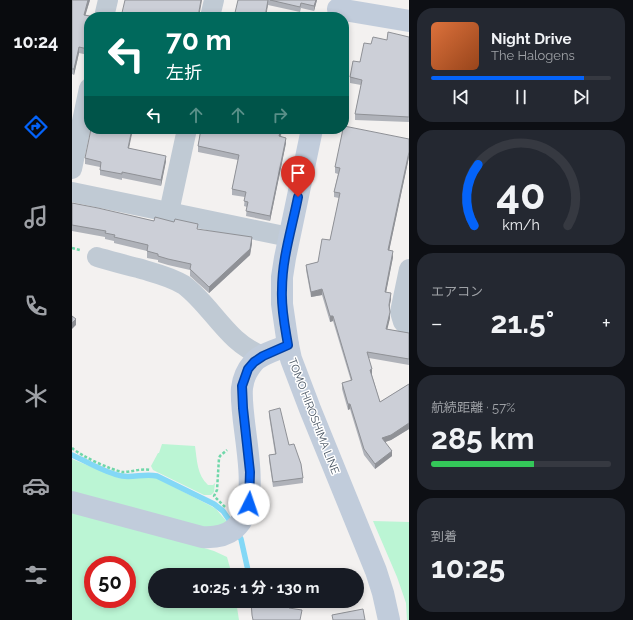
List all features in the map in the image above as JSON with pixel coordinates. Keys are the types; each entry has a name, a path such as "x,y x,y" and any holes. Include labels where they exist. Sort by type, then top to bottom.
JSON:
{"main road":[{"path":"338,9 409,21"},
{"path":"288,345 282,304 285,258 311,134"},
{"name":"TOMO HIROSHIMA LINE","path":"72,502 202,537 214,538 226,534 235,527 244,515 249,504 250,472 242,386 248,369 254,362 263,356 288,345 291,359 310,409 376,572 383,593 389,620"}],"street":[{"path":"105,12 108,0"},
{"path":"211,12 214,0"},
{"path":"72,169 84,112"},
{"path":"169,212 186,134"},
{"path":"72,192 289,237"},
{"path":"97,257 166,276 184,286 198,298 240,344 263,356"},
{"path":"409,269 400,312 400,317 409,327"}],"path":[{"path":"72,448 82,456 116,470 126,472 142,469 151,470"},
{"path":"214,496 217,490 220,456 230,448"}],"green space":[{"path":"162,444 195,446 197,462 202,477 208,485 213,485 215,483 214,492 211,495 204,495 153,470 151,466 159,453"},
{"path":"72,459 119,478 157,478 216,509 227,522 215,531 72,496"},
{"path":"72,511 138,528 214,551 227,557 230,568 148,568 148,608 237,608 239,620 72,620"},
{"path":"373,521 409,522 409,620 407,620 406,603 397,577"}],"building":[{"path":"72,0 88,0 84,12 84,48 79,47 74,69 72,69"},
{"path":"125,0 201,0 199,12 122,12"},
{"path":"238,0 268,0 266,12 235,12"},
{"path":"270,0 316,0 314,6 301,3 300,7"},
{"path":"388,32 409,37 409,117 355,114 362,80 350,77 353,61 360,62 364,43 371,44 373,37 387,40"},
{"path":"349,127 409,139 409,152 388,250 393,251 385,292 391,293 389,305 390,312 386,329 409,333 409,359 367,352 372,369 370,370 380,402 409,384 409,423 391,435 382,438 392,451 375,464 364,449 342,383 352,380 333,316 330,316 322,289 311,292 306,265 318,262 322,239 330,240 340,193 334,192 340,168 335,167 342,134 349,134"},
{"path":"90,134 131,134 128,148 166,156 161,180 122,172 122,174 100,170 101,162 85,158"},
{"path":"200,134 280,134 279,136 286,138 270,216 246,211 248,202 244,201 246,192 232,189 239,155 198,146"},
{"path":"72,203 154,221 155,217 174,222 175,219 198,224 197,229 252,237 250,249 209,287 190,269 191,264 158,256 158,254 147,251 148,245 114,237 115,235 105,233 106,231 72,225"},
{"path":"72,316 76,319 72,323"},
{"path":"280,408 289,445 294,444 301,464 303,478 273,482 269,455 276,454 269,411"},
{"path":"252,608 289,608 302,610 300,620 253,620"},
{"path":"363,609 365,620 333,620 332,615"}],"waterway":[{"path":"72,455 116,475 157,476 214,504 223,511 232,524"},
{"path":"236,531 241,539 247,568"}],"route":[{"path":"249,504 250,472 242,386 248,369 254,362 263,356 288,345 282,304 282,278 298,197"}]}
